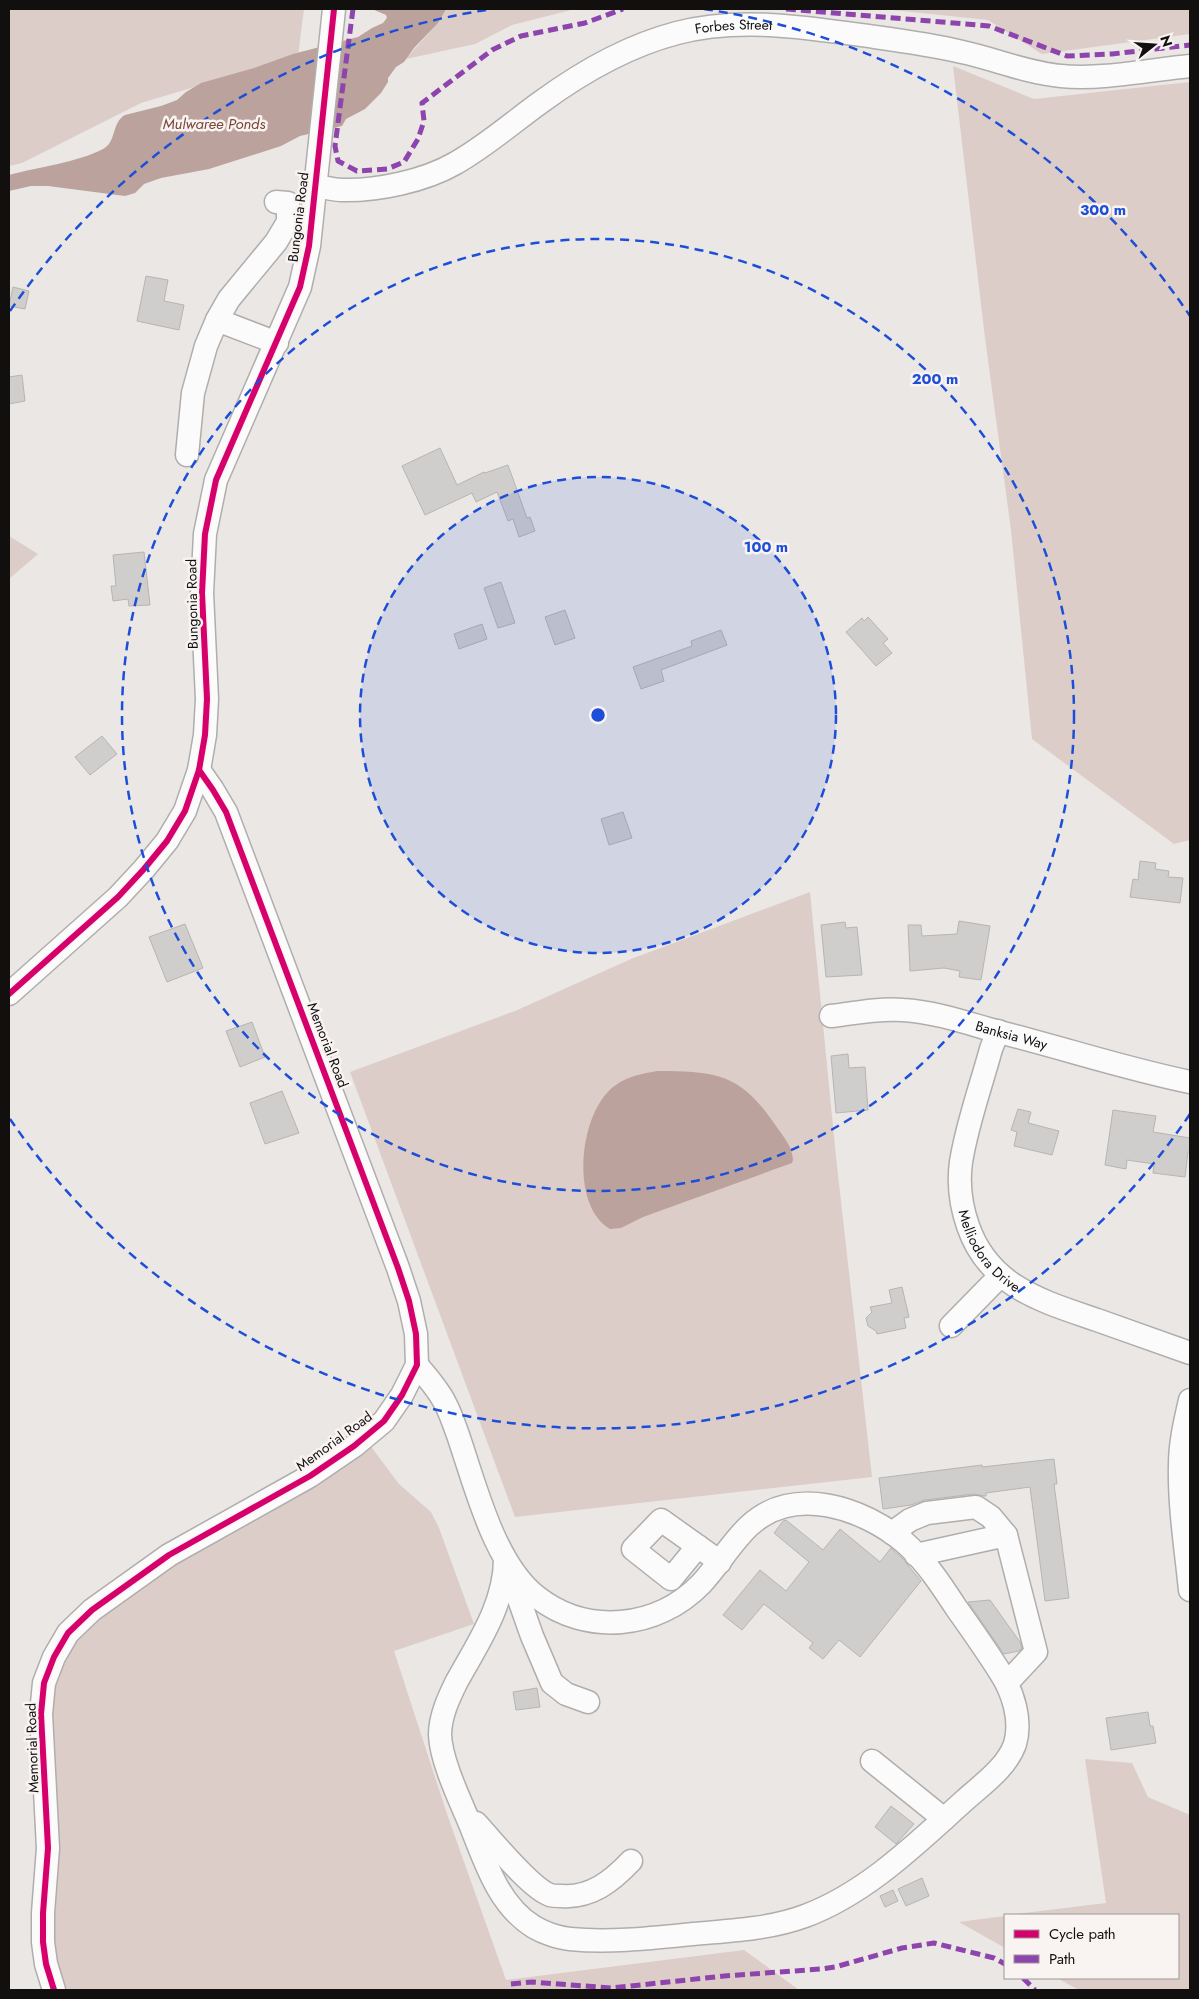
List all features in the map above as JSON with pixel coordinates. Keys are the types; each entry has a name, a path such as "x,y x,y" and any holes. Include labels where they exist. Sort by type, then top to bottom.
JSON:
{"street":[{"name":"Bungonia Road","path":"9,994 118,897 167,842 184,811 198,770 205,735 207,699 202,592 205,534 216,480 300,287 309,246 334,9"},
{"name":"Forbes Street","path":"315,186 342,190 378,187 407,182 433,174 461,160 544,100 596,66 638,45 679,32 722,26 766,25 848,33 960,51 1033,72 1062,76 1093,76 1190,66"},
{"name":"Bungonia Road","path":"187,455 193,392 206,346 217,320 229,299 276,242 288,222 288,203 276,202"},
{"path":"217,320 277,343"},
{"name":"Memorial Road","path":"54,1990 46,1964 43,1942 43,1913 48,1848 42,1714 44,1683 54,1657 68,1633 92,1610 170,1555 310,1476 354,1446 384,1421 402,1395 417,1365 416,1334 409,1301 394,1259 226,812 198,770"},
{"name":"Banksia Way","path":"831,1016 876,1011 900,1010 923,1012 1156,1075 1190,1082"},
{"name":"Melliodora Drive","path":"998,1031 991,1049 961,1163 960,1189 964,1213 974,1242 1000,1276 1018,1289 1042,1301 1190,1353"},
{"path":"951,1326 1000,1276"},
{"path":"417,1365 447,1406 489,1523 505,1559 532,1636 552,1683 566,1694 588,1702"},
{"path":"1190,1400 1183,1432 1180,1465 1190,1590"},
{"path":"818,1503 840,1507 877,1522 908,1545 940,1584 1007,1683 1013,1697 1016,1714 1017,1733 1014,1749 1001,1767 944,1819 891,1864 834,1903 791,1921 728,1931 653,1938 564,1939 534,1927 516,1912 501,1895 465,1811 444,1754 440,1734 444,1712 452,1691 498,1602 505,1575 505,1559 521,1584 540,1600 562,1613 608,1624 623,1624 664,1610 684,1599 702,1583 746,1528 762,1516 778,1509 797,1505 818,1503"},
{"path":"892,1533 910,1520 927,1513 976,1507 991,1517 1006,1535 1036,1652 1007,1683"},
{"path":"916,1555 1006,1535"},
{"path":"698,1546 720,1562"},
{"path":"872,1762 944,1819"},
{"path":"465,1811 526,1878 550,1895 570,1897 596,1891 615,1878 631,1861"}],"shaded area":[{"path":"9,9 304,9 298,56 141,103 22,163 9,166"},
{"path":"445,9 575,9 512,25 475,44 406,59 433,28"},
{"path":"883,9 1190,9 1190,34 1042,54 988,20"},
{"path":"953,66 1034,99 1190,82 1190,840 1174,844 1032,739 1011,530 985,338"},
{"path":"9,536 38,554 9,579"},
{"path":"810,892 836,1157 872,1477 515,1517 350,1072 515,1011 631,959"},
{"path":"369,1444 399,1484 431,1512 439,1528 474,1624 394,1651 447,1814 506,1980 744,1950 799,1990 60,1990 51,1955 48,1693 67,1644 166,1565"},
{"path":"1085,1759 1132,1763 1148,1797 1190,1815 1190,1990 1079,1990 1059,1979 1179,1979 1179,1914 1016,1914 1106,1903"},
{"path":"1004,1916 1004,1947 959,1922"}],"water":[{"name":"Mulwaree Ponds","path":"372,9 445,9 445,11 438,23 414,48 404,62 396,67 381,93 365,109 346,119 342,126 300,136 281,146 209,169 161,178 144,184 135,193 125,196 48,186 31,186 9,191 9,175 81,158 103,149 110,142 118,123 125,115 177,100 201,83 254,68 293,54 358,37 383,23 387,18 386,15"},
{"path":"658,1071 696,1072 725,1079 738,1085 750,1094 774,1123 789,1145 793,1160 792,1163 643,1217 621,1228 610,1229 598,1218 589,1202 585,1184 583,1164 585,1143 590,1124 597,1107 612,1088 624,1080"}],"building":[{"path":"146,276 168,280 164,301 184,305 179,330 137,321"},
{"path":"13,287 29,291 25,309 9,306"},
{"path":"22,375 25,401 9,404 9,377"},
{"path":"440,448 457,485 484,472 508,465 527,518 530,517 535,531 519,537 513,519 508,521 497,492 476,502 472,493 425,515 402,466"},
{"path":"144,552 150,605 129,606 128,599 113,601 111,586 116,586 113,555"},
{"path":"501,582 515,623 498,628 484,588"},
{"path":"565,610 575,638 555,645 545,617"},
{"path":"868,617 888,639 883,643 892,653 876,666 846,632 862,618 864,621"},
{"path":"482,624 487,639 459,649 454,634"},
{"path":"721,630 727,645 661,670 664,681 641,689 633,667 692,646 691,641"},
{"path":"102,736 117,754 90,775 75,757"},
{"path":"623,812 632,838 609,845 601,819"},
{"path":"1140,861 1156,863 1155,869 1169,871 1168,877 1183,878 1180,903 1130,897 1133,879 1138,880"},
{"path":"959,921 990,926 981,980 959,977 960,971 944,968 910,971 908,925 921,925 922,936 957,934"},
{"path":"845,922 846,928 857,927 862,975 826,977 821,925"},
{"path":"185,924 203,968 167,982 149,937"},
{"path":"252,1022 265,1057 240,1067 226,1031"},
{"path":"848,1054 849,1068 865,1067 868,1110 836,1113 831,1056"},
{"path":"282,1091 299,1133 265,1144 250,1103"},
{"path":"1018,1109 1031,1112 1028,1123 1059,1131 1052,1155 1014,1146 1017,1132 1011,1130"},
{"path":"1113,1110 1156,1116 1153,1132 1190,1138 1190,1152 1188,1152 1185,1177 1153,1173 1154,1164 1127,1160 1126,1169 1105,1165"},
{"path":"902,1287 909,1317 904,1318 906,1328 877,1334 876,1331 868,1326 866,1318 872,1312 870,1307 892,1303 889,1290"},
{"path":"1054,1459 1057,1484 1054,1484 1069,1598 1045,1601 1030,1487 986,1493 986,1496 974,1494 925,1500 911,1505 883,1509 879,1478 982,1465 982,1467"},
{"path":"786,1520 823,1550 840,1529 880,1562 891,1548 921,1581 860,1657 839,1640 823,1659 809,1648 813,1643 764,1604 742,1630 723,1615 760,1570 786,1591 809,1562 774,1533 783,1521"},
{"path":"990,1600 1020,1642 1022,1648 1019,1651 1004,1654 968,1602"},
{"path":"537,1688 540,1707 516,1710 513,1692"},
{"path":"1148,1712 1150,1726 1153,1726 1156,1743 1111,1750 1106,1718"},
{"path":"891,1806 914,1824 896,1844 875,1827"},
{"path":"922,1878 929,1896 906,1906 898,1889"},
{"path":"893,1890 898,1901 885,1907 880,1896"}],"marked path":[{"path":"353,9 335,146 338,161 357,171 387,169 404,162 418,139 424,121 422,103 492,50 521,36 585,23 623,9"},
{"path":"786,9 989,26 1067,56 1112,54 1190,45"},
{"path":"511,1984 532,1982 612,1988 724,1976 821,1969 835,1967 902,1948 934,1943 994,1958 1004,1963"},
{"path":"1024,1979 1035,1990"}],"cycle path":[{"path":"9,994 118,897 144,869 167,841 185,811 199,770 205,735 207,699 202,593 205,534 216,480 300,287 309,246 334,9"},
{"path":"54,1990 46,1964 43,1942 43,1913 48,1848 41,1714 44,1683 54,1657 68,1633 92,1610 169,1555 310,1476 354,1446 384,1421 402,1395 417,1365 416,1334 409,1301 398,1268 226,812 199,770"}]}
